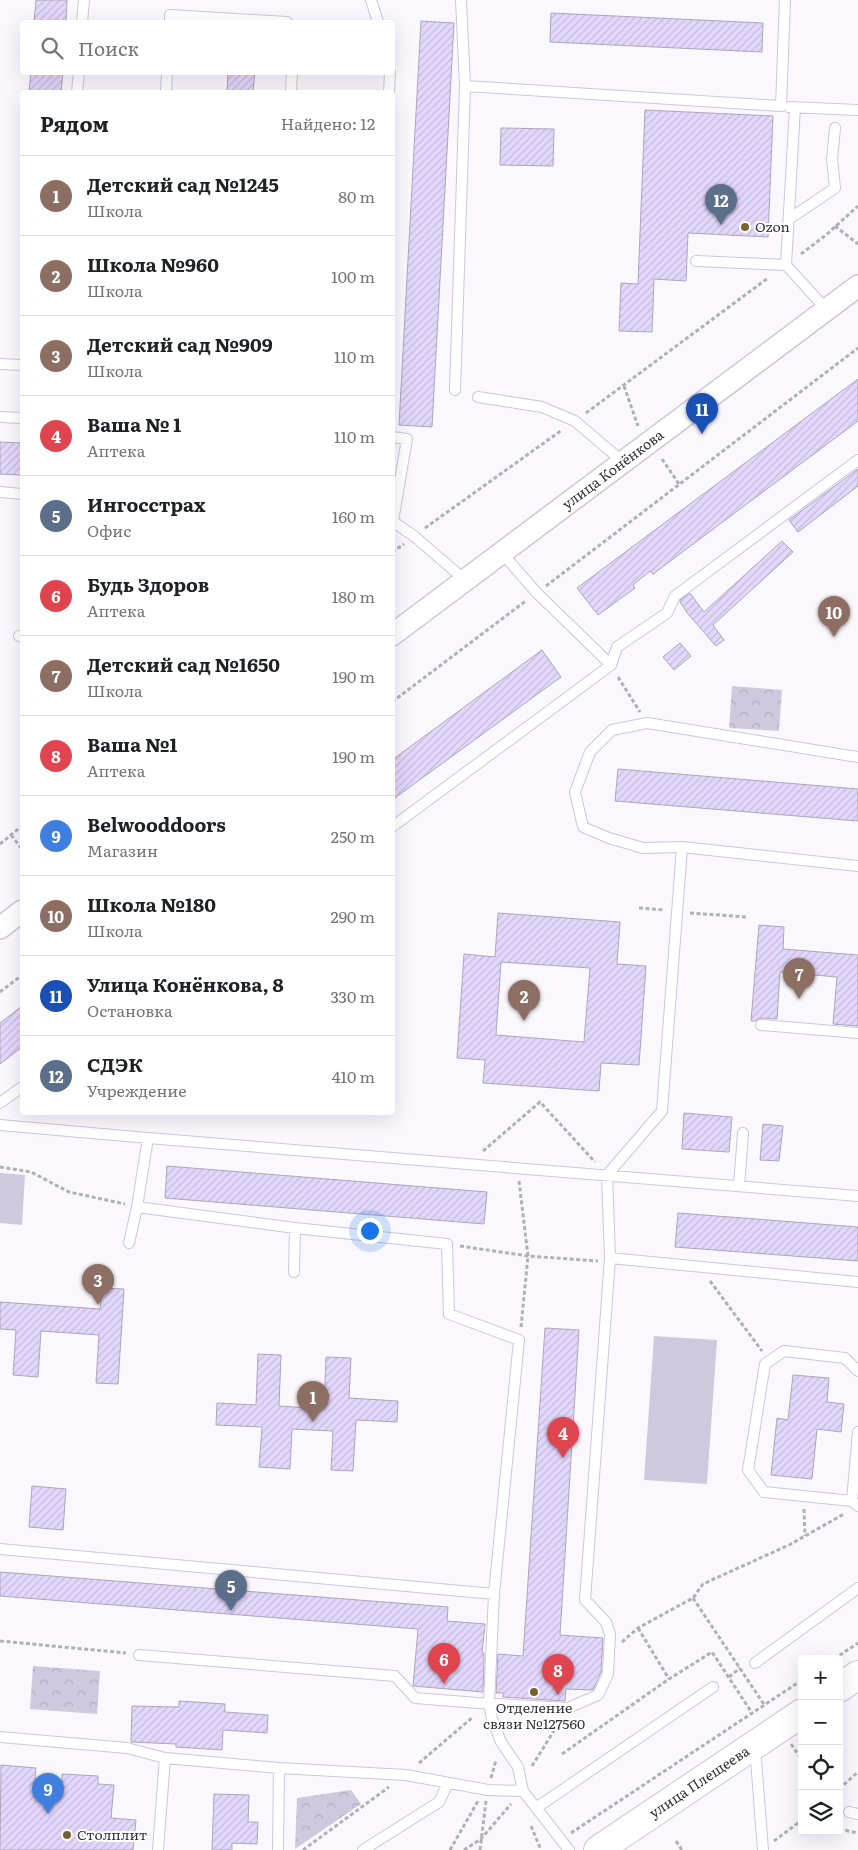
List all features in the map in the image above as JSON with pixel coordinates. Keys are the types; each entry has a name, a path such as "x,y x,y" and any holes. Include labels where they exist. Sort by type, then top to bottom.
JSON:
{"main road":[{"path":"843,1685 858,1675"},
{"name":"улица Плещеева","path":"598,1850 791,1720"}],"street":[{"name":"улица Конёнкова","path":"395,633 858,286"},
{"path":"0,928 20,913"}],"lane":[{"path":"82,20 84,0"},
{"path":"372,0 377,20"},
{"path":"455,390 465,86 461,0"},
{"path":"781,106 785,0"},
{"path":"170,20 170,15 254,20"},
{"path":"77,90 79,75"},
{"path":"166,90 167,75"},
{"path":"291,90 292,75"},
{"path":"389,90 390,75"},
{"path":"465,86 858,110"},
{"path":"795,107 786,265 826,309"},
{"path":"788,219 835,188 832,159 834,128"},
{"path":"696,261 786,265"},
{"path":"0,364 20,365"},
{"path":"478,397 542,408 575,421 623,462"},
{"path":"0,417 20,418"},
{"path":"395,438 407,439 395,509"},
{"path":"395,825 611,666 617,648 667,613 675,596 858,460"},
{"path":"0,492 20,494"},
{"path":"395,522 414,536 465,580"},
{"path":"502,552 537,593 611,666"},
{"path":"858,757 647,723 612,730 590,752 575,792 583,827 609,838 643,848 682,847 858,866"},
{"path":"140,1654 395,1676 415,1698 568,1708 598,1695 608,1674 610,1634 606,1622 586,1600 610,1258 607,1175 662,1111 682,847"},
{"path":"761,1025 858,1033"},
{"path":"0,1103 20,1088"},
{"path":"0,1125 858,1196"},
{"path":"739,1186 743,1133"},
{"path":"129,1242 137,1207 148,1138"},
{"path":"137,1207 295,1228 447,1244 449,1314 519,1340 494,1594 489,1703 492,1719 501,1742 518,1767 522,1791 569,1850"},
{"path":"294,1272 295,1228"},
{"path":"610,1258 858,1282"},
{"path":"858,1371 845,1358 784,1351 766,1364 748,1470 764,1492 856,1504 858,1432"},
{"path":"0,1549 494,1594"},
{"path":"755,1663 858,1588"},
{"path":"536,1808 713,1687"},
{"path":"0,1737 127,1748 165,1758 279,1768 406,1775 488,1790 522,1791"},
{"path":"755,1744 763,1850"},
{"path":"158,1850 165,1758"},
{"path":"278,1850 279,1768"},
{"path":"363,1850 439,1802 448,1783"}],"path":[{"path":"395,550 624,386 786,265 858,206"},
{"path":"835,226 858,244"},
{"path":"395,700 858,348"},
{"path":"624,386 638,426"},
{"path":"662,459 680,484"},
{"path":"611,666 647,723"},
{"path":"0,844 20,828"},
{"path":"11,835 20,846"},
{"path":"639,908 747,917"},
{"path":"0,992 20,977"},
{"path":"468,1164 540,1102 607,1175"},
{"path":"0,1167 31,1172 69,1192 137,1207"},
{"path":"518,1168 528,1256 519,1340"},
{"path":"447,1244 528,1256 596,1261 610,1258"},
{"path":"700,1267 769,1362"},
{"path":"803,1496 805,1536"},
{"path":"609,1654 638,1628 693,1598 703,1584 789,1546 856,1504"},
{"path":"693,1598 764,1705 791,1720 798,1745"},
{"path":"638,1628 669,1679"},
{"path":"0,1641 140,1654"},
{"path":"840,1655 858,1643"},
{"path":"562,1754 669,1679 712,1652 752,1713"},
{"path":"729,1677 740,1668"},
{"path":"561,1840 798,1683"},
{"path":"302,1850 406,1775 489,1703"},
{"path":"843,1785 858,1772"},
{"path":"450,1850 482,1794 488,1790"},
{"path":"763,1850 798,1823"},
{"path":"843,1830 858,1832"},
{"path":"676,1841 682,1850"}],"green space":[{"path":"732,686 782,690 779,731 729,728"},
{"path":"0,1173 25,1175 22,1225 0,1223"},
{"path":"654,1336 717,1340 707,1484 644,1480"},
{"path":"33,1666 100,1671 97,1714 30,1709"},
{"path":"351,1790 361,1804 295,1849 297,1798"}],"building":[{"path":"36,0 67,0 66,20 34,20"},
{"path":"551,13 763,23 762,52 550,42"},
{"path":"421,21 454,23 432,427 399,425"},
{"path":"31,75 63,75 61,90 29,90"},
{"path":"228,75 255,75 253,90 227,90"},
{"path":"645,110 773,116 768,237 688,233 686,281 654,279 652,332 619,331 621,283 638,284"},
{"path":"501,128 554,129 553,166 500,165"},
{"path":"858,379 858,421 653,574 650,571 633,585 635,588 598,615 577,588"},
{"path":"0,442 20,443 20,475 0,474"},
{"path":"858,469 858,486 798,532 789,520"},
{"path":"782,541 793,552 713,625 724,640 716,646 688,614 680,600 690,593 704,612"},
{"path":"680,643 691,656 674,670 663,657"},
{"path":"542,650 561,677 395,798 395,758"},
{"path":"618,769 858,789 858,821 615,801"},
{"path":"498,913 620,922 617,964 646,966 639,1065 601,1063 599,1091 483,1083 485,1060 457,1058 464,954 495,957","holes":["501,962 590,968 584,1042 496,1035"]},
{"path":"759,925 784,927 783,949 858,955 858,1026 833,1024 837,977 780,972 777,1019 761,1018 751,1021"},
{"path":"20,1008 20,1049 0,1064 0,1023"},
{"path":"684,1113 732,1117 729,1152 682,1149"},
{"path":"763,1124 783,1126 779,1161 760,1160"},
{"path":"167,1166 487,1192 484,1224 165,1198"},
{"path":"678,1213 858,1227 858,1261 675,1247"},
{"path":"102,1288 124,1289 118,1384 96,1383 99,1335 41,1331 38,1377 13,1375 16,1330 0,1329 0,1302 100,1309"},
{"path":"545,1328 579,1330 560,1635 603,1638 601,1672 593,1690 566,1689 565,1701 503,1697 503,1693 496,1693 498,1654 523,1656"},
{"path":"258,1354 281,1355 279,1406 324,1409 326,1357 351,1358 349,1398 398,1401 397,1422 356,1420 353,1471 331,1470 333,1431 292,1429 290,1469 259,1467 262,1427 216,1425 217,1403 256,1405"},
{"path":"793,1375 829,1378 827,1402 844,1404 841,1432 817,1429 812,1479 771,1475 777,1418 788,1420"},
{"path":"32,1486 66,1489 63,1530 29,1527"},
{"path":"0,1572 448,1607 447,1621 485,1624 482,1653 484,1653 483,1692 413,1686 418,1629 0,1596"},
{"path":"179,1701 225,1704 225,1712 268,1715 267,1733 223,1730 222,1750 176,1747 176,1744 131,1742 132,1706 179,1707"},
{"path":"1,1765 36,1768 35,1779 62,1782 62,1774 98,1776 98,1784 114,1785 111,1818 136,1820 133,1850 0,1850"},
{"path":"214,1794 249,1795 248,1822 258,1822 257,1844 232,1843 232,1850 212,1850"}],"place":[{"name":"СДЭК","path":"721,225"},
{"name":"Ozon","path":"745,227"},
{"name":"Улица Конёнкова, 8","path":"702,434"},
{"name":"Школа №180","path":"834,637"},
{"name":"Детский сад №1650","path":"799,999"},
{"name":"Школа №960","path":"524,1021"},
{"name":"Детский сад №909","path":"98,1305"},
{"name":"Детский сад №1245","path":"313,1422"},
{"name":"Ваша № 1","path":"563,1458"},
{"name":"Ингосстрах","path":"231,1611"},
{"name":"Будь Здоров","path":"444,1684"},
{"name":"Отделение связи №127560","path":"534,1692"},
{"name":"Ваша №1","path":"558,1695"},
{"name":"Belwooddoors","path":"48,1814"},
{"name":"Столплит","path":"67,1835"}]}
